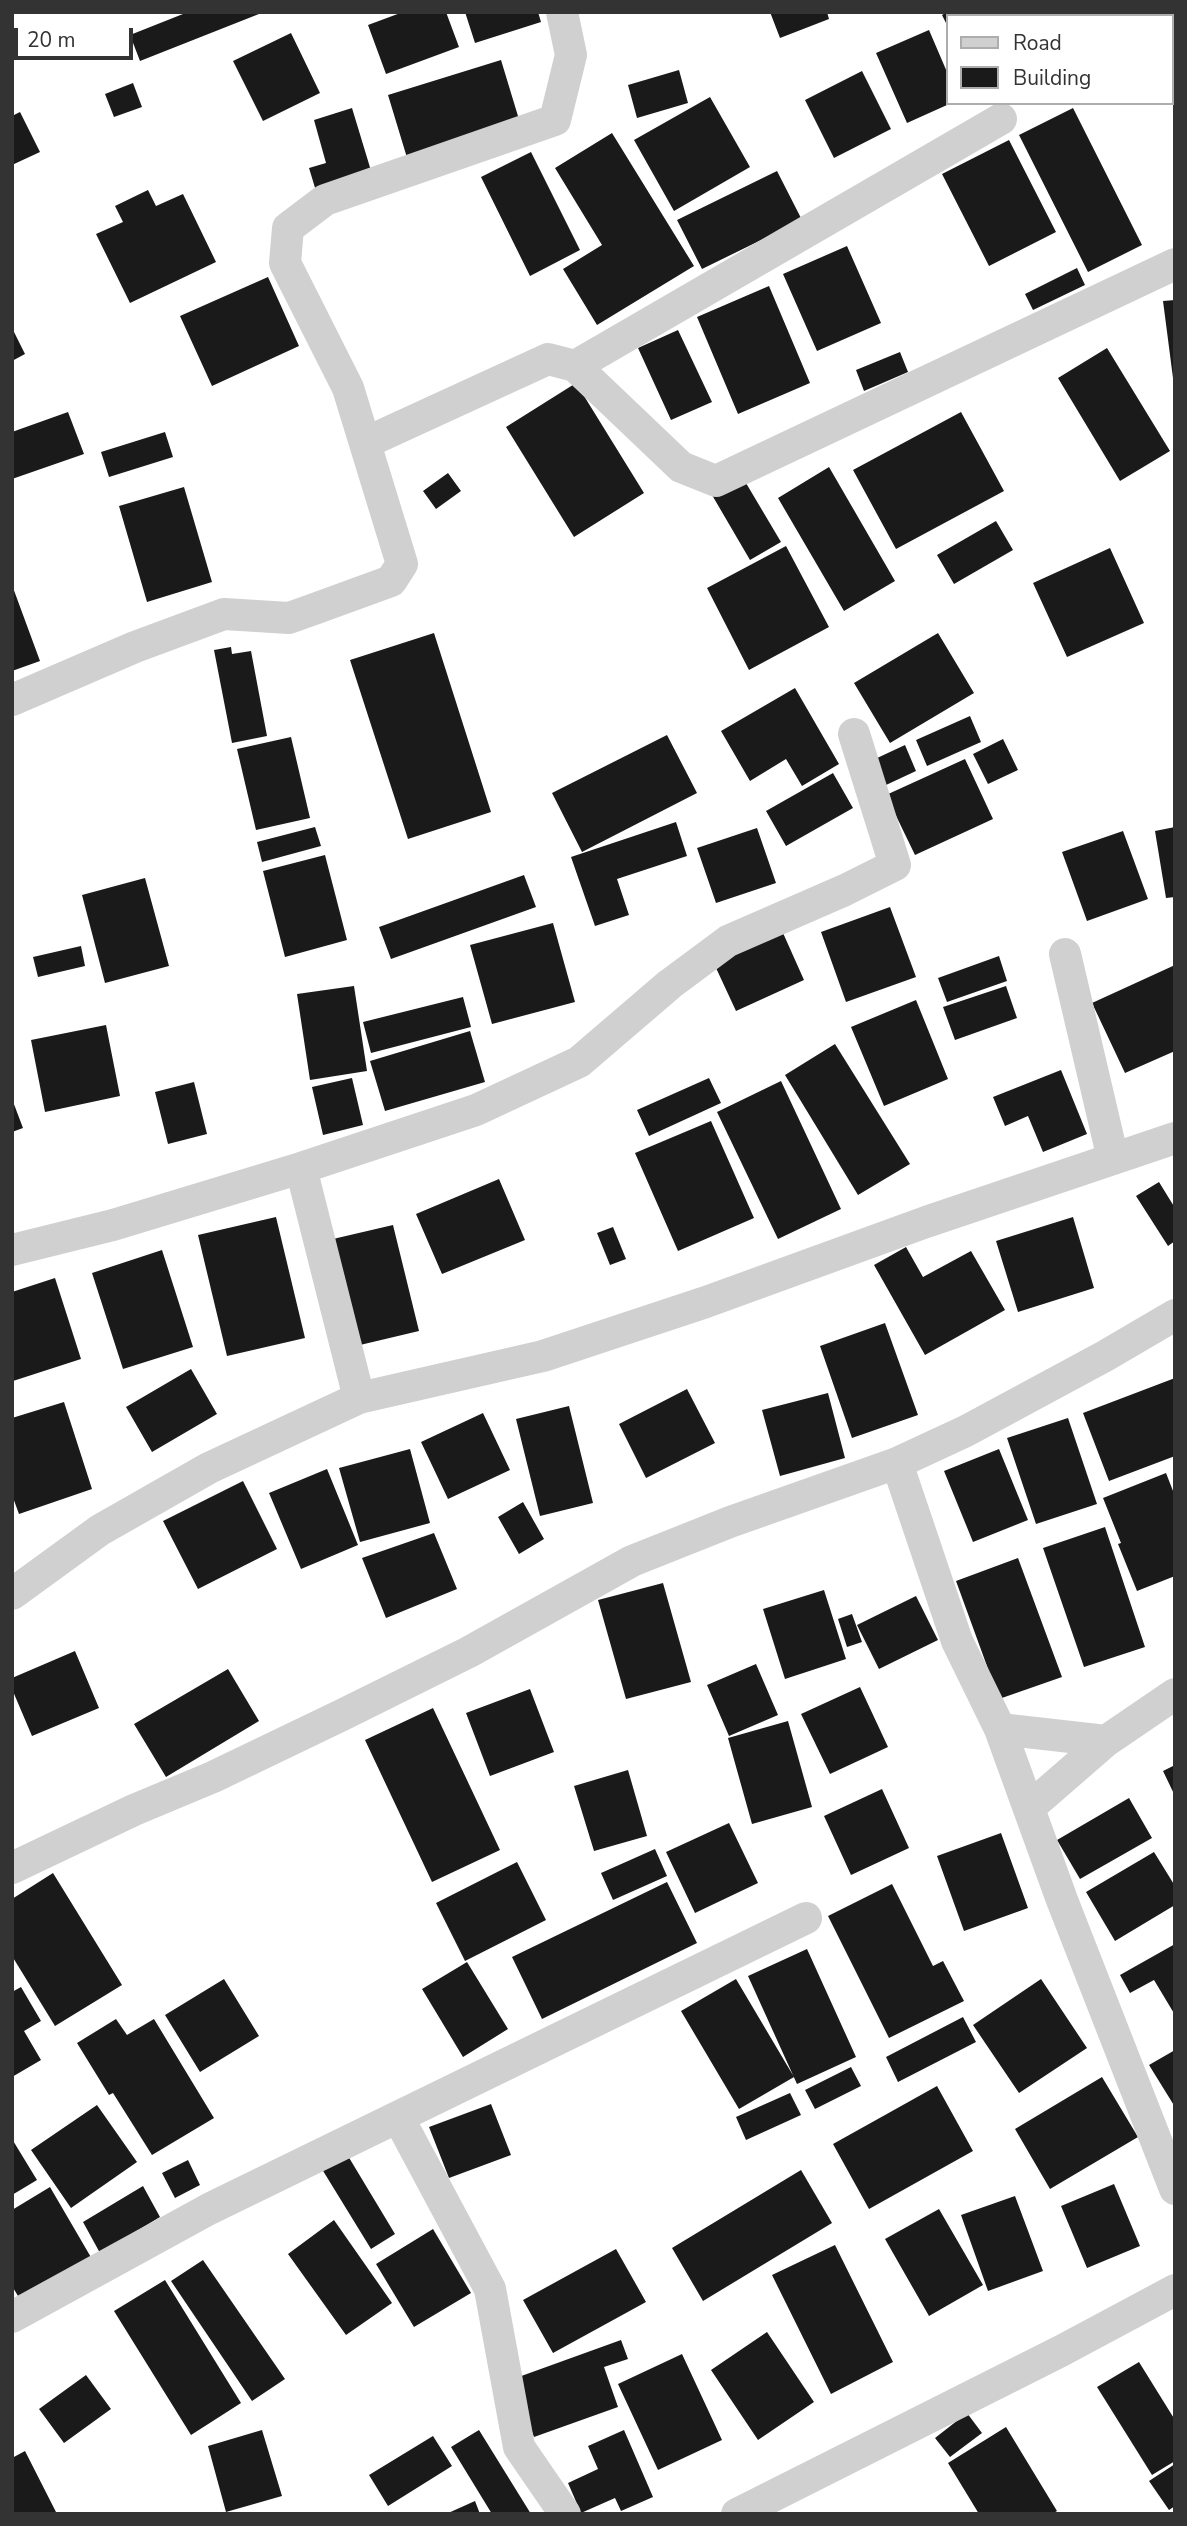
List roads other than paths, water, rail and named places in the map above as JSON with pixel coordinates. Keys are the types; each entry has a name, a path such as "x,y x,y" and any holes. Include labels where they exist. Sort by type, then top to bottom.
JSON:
{"street":[{"path":"12,699 146,643 224,614 289,618 391,581 402,564 348,388 285,263 288,228 325,200 555,120 571,55 562,12"},
{"path":"575,366 1001,119"},
{"path":"365,443 548,359 575,366 681,467 716,481 1175,264"},
{"path":"12,1250 113,1225 302,1168 476,1110 579,1062 670,985 728,941 895,865 854,734"},
{"path":"1065,954 1113,1159"},
{"path":"12,1594 112,1523 209,1468 359,1398 543,1356 706,1302 913,1227 1175,1138"},
{"path":"302,1168 359,1398"},
{"path":"17,1856 213,1777 353,1710 469,1652 632,1561 730,1522 897,1463 966,1431 1175,1315"},
{"path":"897,1463 957,1641 1000,1729 1062,1900 1175,2189"},
{"path":"1030,1807 1106,1741 1175,1694"},
{"path":"1000,1729 1106,1741"},
{"path":"12,2316 209,2209 806,1918"},
{"path":"398,2117 490,2289 519,2447 565,2514"},
{"path":"737,2514 1061,2351 1175,2290"}]}
